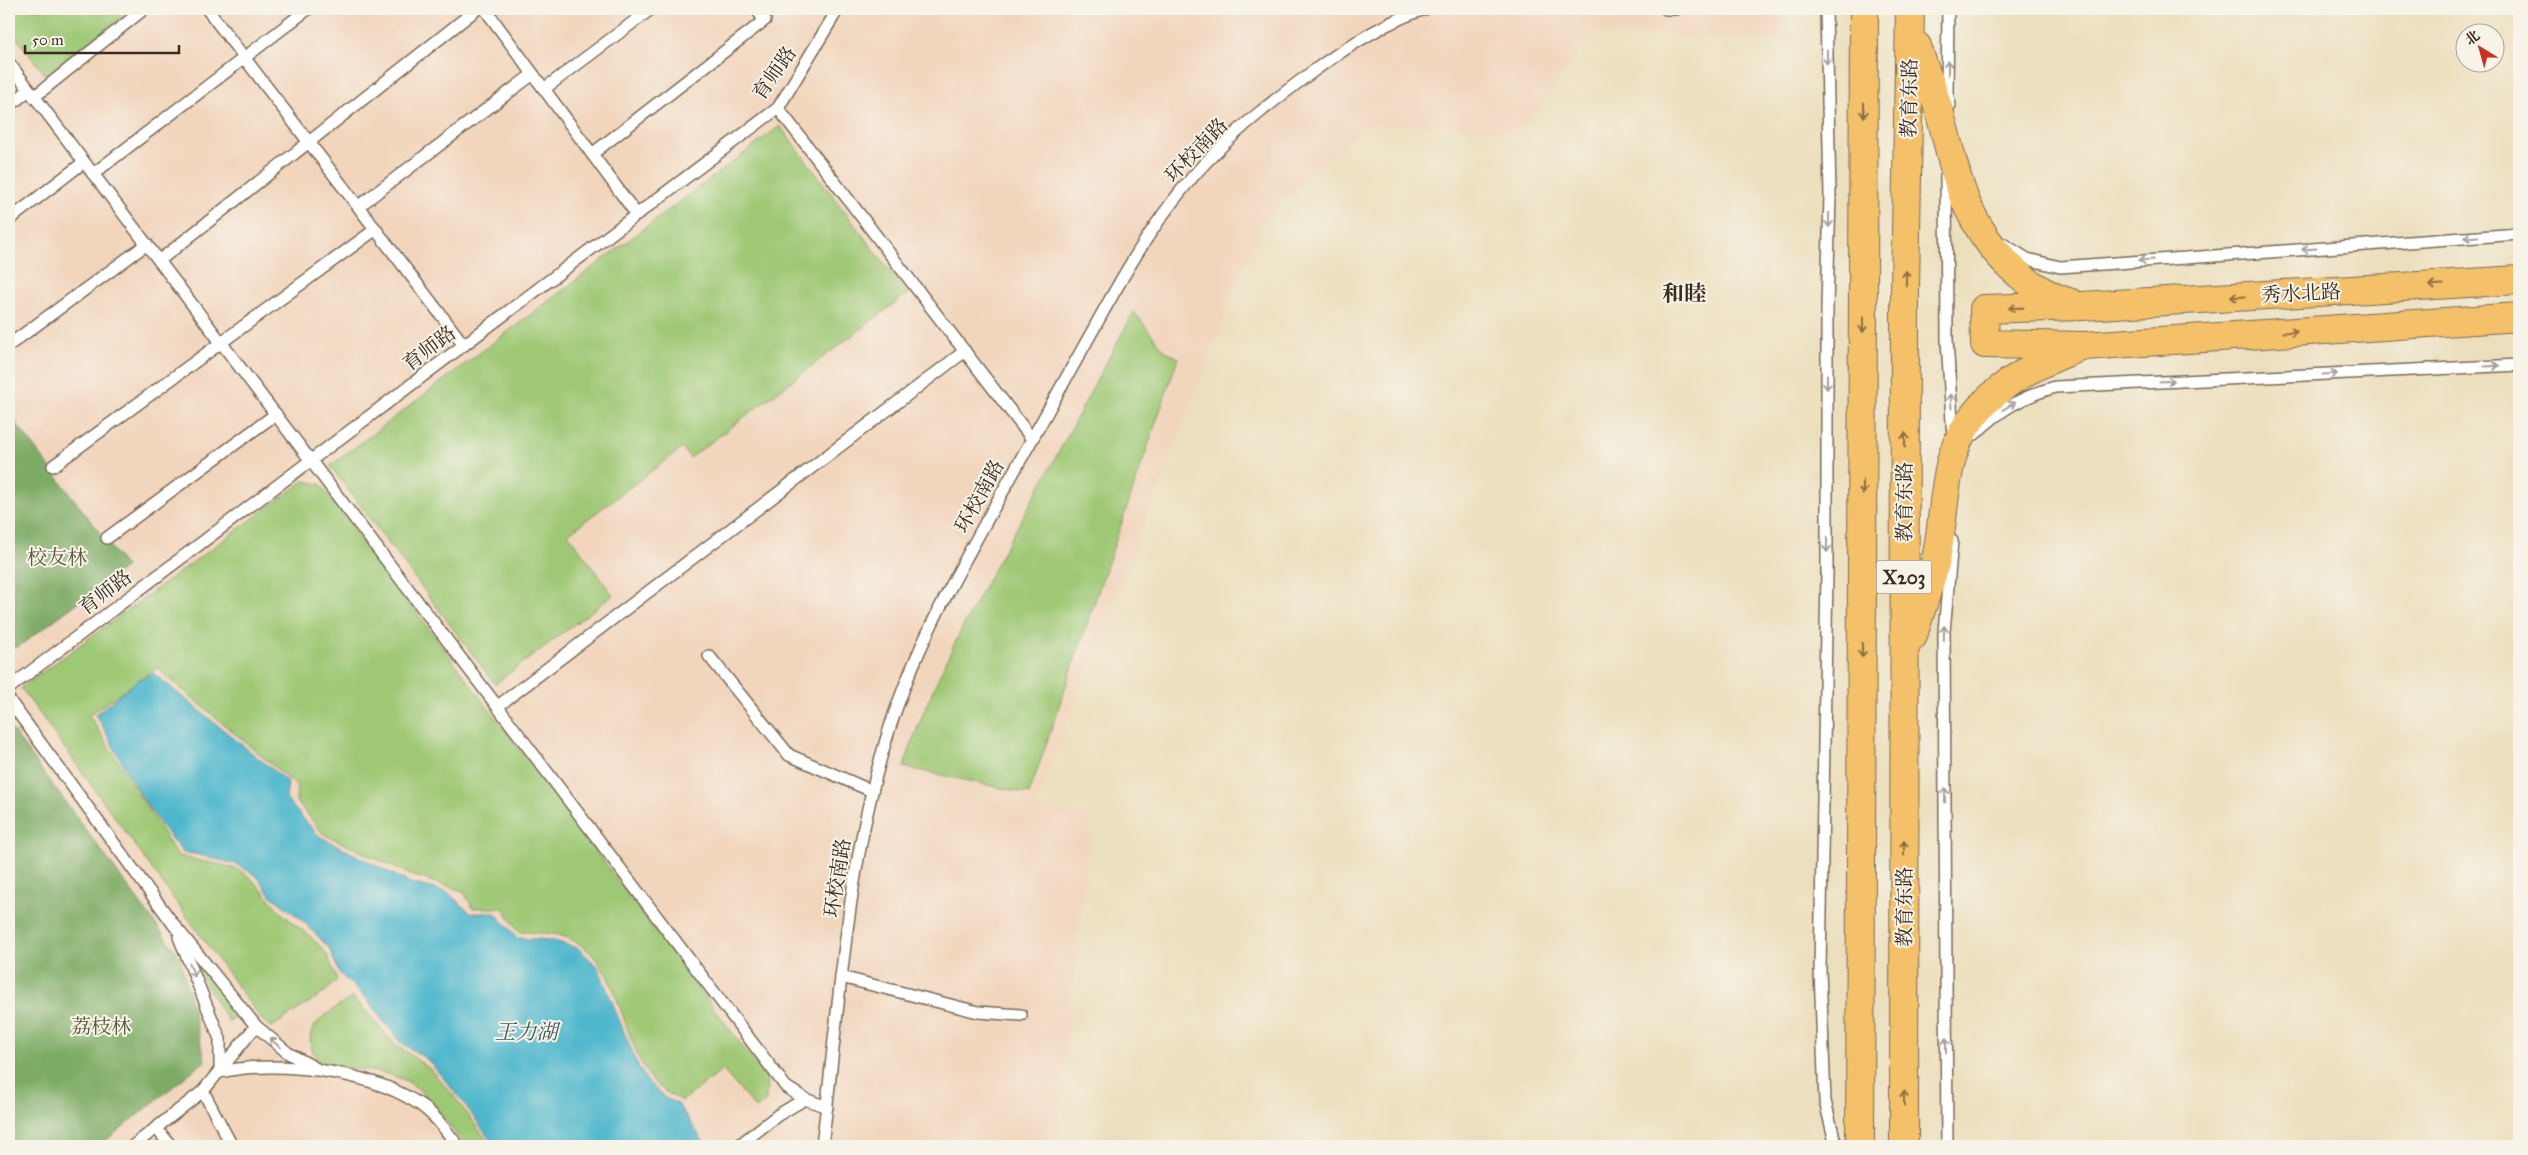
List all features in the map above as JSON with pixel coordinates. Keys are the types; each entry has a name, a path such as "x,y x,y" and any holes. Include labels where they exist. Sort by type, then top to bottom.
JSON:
{"main road":[{"name":"教育东路","path":"1860,1146 1864,9"},
{"name":"教育东路","path":"1904,1146 1905,297 1910,18"},
{"path":"1910,18 1967,206 1986,239 2010,266 2037,289 2059,300 2082,306"},
{"name":"秀水北路","path":"2519,280 2082,306 1984,309 1985,344 2084,346 2519,316"},
{"path":"1904,670 1936,560 1954,452 1964,428 1982,404 2013,379 2048,360 2084,346"}],"lane":[{"path":"9,106 32,93 144,9"},
{"path":"207,9 464,345"},
{"path":"93,174 308,9"},
{"path":"160,260 478,9"},
{"path":"485,9 637,215"},
{"path":"544,90 650,9"},
{"path":"592,154 765,20 756,9"},
{"name":"育师路","path":"9,688 778,108 838,9"},
{"name":"环校南路","path":"822,1146 841,977 860,849 872,791 903,685 925,636 1127,268 1182,191 1214,153 1261,112 1334,56 1375,33 1425,9"},
{"path":"1666,9 1676,9"},
{"path":"1826,9 1830,195 1827,307 1827,584 1820,970 1825,1101 1836,1146"},
{"path":"1948,9 1946,134 1947,339 1957,486"},
{"path":"9,63 786,1087 805,1099 827,1107"},
{"path":"359,206 533,74"},
{"path":"1947,93 1965,179 1977,209 2001,243 2026,259 2060,267 2519,234"},
{"path":"778,108 1032,439"},
{"path":"9,220 84,162"},
{"path":"53,466 376,229"},
{"path":"9,345 147,244"},
{"path":"498,706 965,351"},
{"path":"1947,1146 1944,632 1957,486 1967,442 1992,416 2025,396 2055,387 2519,365"},
{"path":"107,538 276,414"},
{"path":"709,656 789,755 872,791"},
{"path":"9,700 174,925 256,1026 288,1053 317,1069 385,1088 417,1102 430,1113 458,1146"},
{"path":"174,925 220,1039 220,1072"},
{"path":"841,977 978,1012 1021,1015"},
{"path":"133,1146 203,1091 256,1026"},
{"path":"220,1072 261,1067 317,1069"},
{"path":"203,1091 232,1146"},
{"path":"738,1146 778,1115 805,1099"},
{"path":"156,1128 171,1146"}],"shaded area":[{"path":"9,9 1782,9 1781,40 1593,33 1521,130 1366,124 1261,222 1035,806 1091,817 1055,1146 9,1146"}],"green space":[{"path":"9,9 132,9 45,75 9,28"},
{"path":"780,126 907,294 690,458 682,448 568,534 613,595 495,684 330,466"},
{"path":"1134,312 1164,350 1178,358 1029,794 904,767 930,696 962,628"},
{"name":"校友林","path":"9,414 126,567 18,647 9,648"},
{"path":"304,481 320,484 767,1079 766,1101 756,1109 723,1070 682,1101 664,1090 652,1080 639,1058 608,978 597,961 583,947 560,935 519,932 503,908 473,908 463,891 411,875 323,834 296,801 297,786 157,668 89,715 177,855 229,867 243,873 257,884 279,910 313,939 327,955 337,980 325,992 272,1027 261,1019 21,688"},
{"name":"荔枝林","path":"9,726 180,957 205,1061 99,1146 9,1146"},
{"path":"196,959 238,1014 237,1017 228,1021 192,962"},
{"path":"353,997 395,1044 430,1069 453,1095 491,1146 465,1146 429,1099 412,1084 402,1079 373,1071 322,1065 314,1053 310,1042 311,1033 323,1017"}],"water":[{"name":"王力湖","path":"153,673 288,782 286,799 319,836 410,883 447,892 471,913 495,913 518,938 551,940 578,948 598,967 637,1064 647,1081 665,1098 678,1104 703,1141 697,1146 494,1146 463,1102 428,1060 400,1042 364,996 339,973 329,948 301,919 270,895 256,875 235,864 195,854 183,853 159,822 138,791 95,715 138,680"}],"district":[{"name":"和睦","path":"1684,293"}]}
